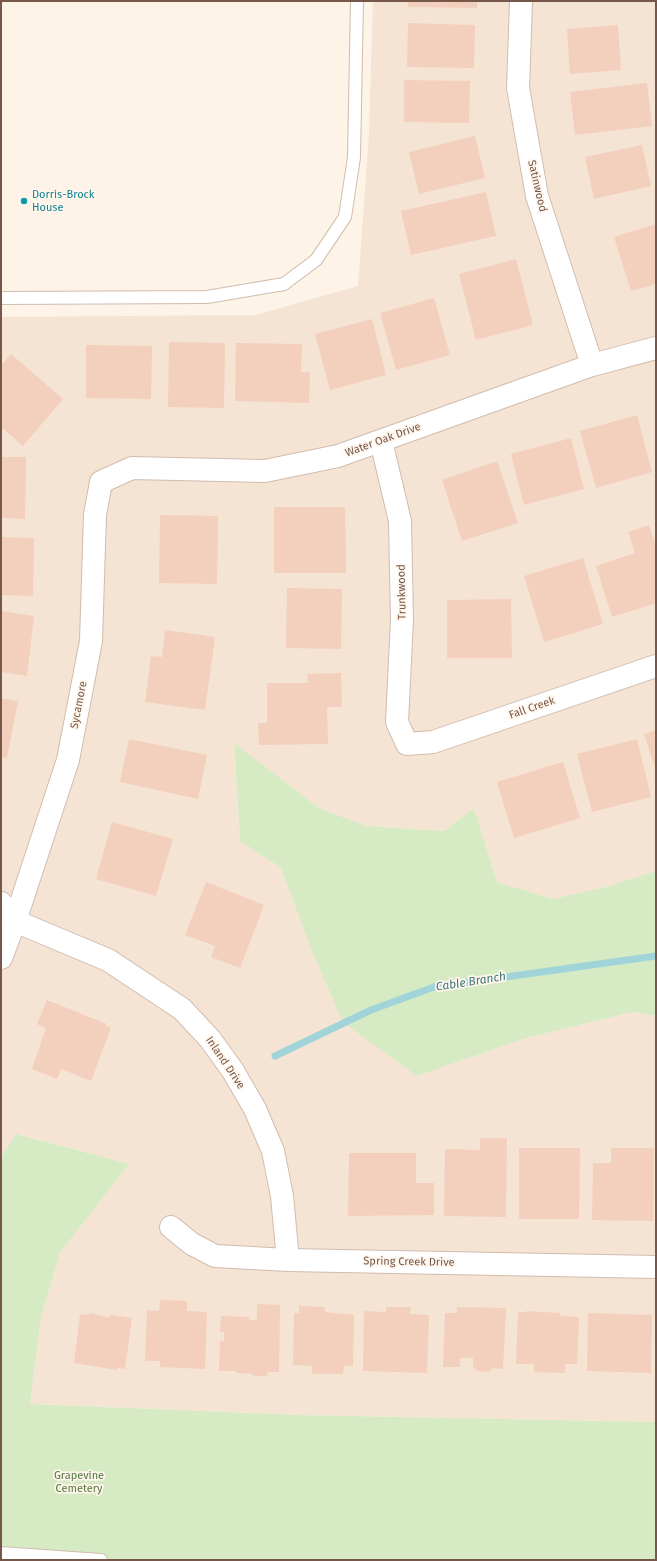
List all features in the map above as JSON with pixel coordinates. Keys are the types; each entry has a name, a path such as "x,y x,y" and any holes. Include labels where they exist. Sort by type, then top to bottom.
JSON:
{"street":[{"name":"Satinwood","path":"522,1 518,88 537,196 592,365"},
{"name":"Water Oak Drive","path":"101,482 132,468 265,471 338,456 592,365 656,348"},
{"name":"Trunkwood","path":"381,441 400,522 402,620 397,722 407,744"},
{"name":"Sycamore","path":"1,958 8,922 68,760 91,641 95,514 101,482"},
{"name":"Fall Creek","path":"407,744 433,742 656,666"},
{"name":"Inland Drive","path":"1,903 8,922 108,960 182,1009 210,1039 232,1071 255,1109 272,1151 282,1196 288,1260"},
{"name":"Spring Creek Drive","path":"171,1227 192,1244 216,1256 288,1260 656,1267"}],"lane":[{"path":"1,298 207,297 284,284 316,260 345,217 350,187 354,157 357,1"},
{"path":"1,1553 101,1560"}],"shaded area":[{"path":"373,1 656,1 656,871 609,886 553,899 497,882 474,808 444,831 367,826 319,808 234,744 240,841 281,868 311,949 417,1076 523,1039 633,1012 656,1016 656,1422 299,1415 30,1404 41,1317 60,1253 129,1164 18,1134 1,1157 1,317 256,315 358,286 369,134"}],"green space":[{"path":"234,743 319,808 367,826 444,831 474,808 497,882 553,899 609,886 656,871 656,1016 633,1012 523,1039 417,1076 343,1022 311,949 281,868 240,841"},
{"name":"Grapevine Cemetery","path":"17,1134 129,1164 60,1253 41,1317 30,1404 299,1415 656,1422 656,1560 1,1560 1,1157"}],"building":[{"path":"408,1 477,1 477,8 408,7"},
{"path":"408,23 475,25 474,68 407,67"},
{"path":"618,25 621,70 570,74 567,29"},
{"path":"404,80 470,81 469,123 404,122"},
{"path":"647,83 652,126 575,135 570,92"},
{"path":"475,136 485,178 419,194 409,152"},
{"path":"642,145 651,186 594,199 585,157"},
{"path":"486,192 496,236 411,255 401,211"},
{"path":"656,224 656,284 631,291 614,237"},
{"path":"516,259 533,325 476,340 459,274"},
{"path":"434,298 450,355 396,370 380,313"},
{"path":"372,319 386,375 330,390 315,334"},
{"path":"169,342 225,343 224,408 168,407"},
{"path":"236,343 302,344 301,372 310,372 309,403 235,401"},
{"path":"86,345 152,346 151,399 86,398"},
{"path":"11,354 63,399 23,446 1,427 1,366"},
{"path":"637,415 652,472 596,488 580,431"},
{"path":"571,438 584,489 524,505 511,454"},
{"path":"1,457 26,457 25,519 1,518"},
{"path":"497,461 518,523 462,541 442,480"},
{"path":"274,507 345,507 346,573 274,573"},
{"path":"160,515 218,516 217,584 159,583"},
{"path":"649,525 656,546 656,603 612,617 596,566 635,553 628,532"},
{"path":"1,537 34,538 33,596 1,595"},
{"path":"583,558 603,624 544,642 524,576"},
{"path":"287,588 342,589 341,649 286,648"},
{"path":"511,599 512,658 447,658 447,600"},
{"path":"1,611 34,616 27,676 1,672"},
{"path":"165,630 215,637 205,710 145,702 151,656 162,657"},
{"path":"341,673 342,707 327,707 328,744 259,745 258,723 267,723 267,683 308,683 307,674"},
{"path":"1,698 18,701 7,758 1,757"},
{"path":"656,730 656,771 644,734"},
{"path":"129,739 207,755 198,799 120,782"},
{"path":"637,739 651,797 592,812 577,754"},
{"path":"563,762 580,818 514,838 497,782"},
{"path":"112,822 173,839 156,896 96,879"},
{"path":"206,882 264,905 240,968 211,957 215,946 185,935"},
{"path":"47,1000 107,1024 106,1026 111,1028 91,1081 61,1069 57,1079 32,1069 46,1028 37,1024"},
{"path":"480,1138 507,1138 506,1217 444,1216 445,1149 480,1150"},
{"path":"519,1148 580,1148 579,1219 519,1219"},
{"path":"611,1148 654,1148 653,1221 592,1220 593,1163 611,1163"},
{"path":"349,1153 416,1153 416,1183 434,1183 434,1215 348,1216"},
{"path":"160,1300 187,1301 187,1311 207,1312 205,1369 160,1367 160,1361 145,1361 147,1310 159,1311"},
{"path":"257,1304 280,1305 279,1372 268,1372 267,1376 253,1376 253,1374 236,1373 236,1371 219,1371 220,1341 224,1341 224,1332 220,1332 221,1316 249,1317 249,1320 257,1320"},
{"path":"299,1306 325,1307 325,1312 354,1315 353,1366 344,1366 343,1374 312,1374 312,1366 293,1365 294,1313 299,1313"},
{"path":"386,1307 411,1307 410,1314 429,1315 427,1373 363,1371 364,1311 386,1312"},
{"path":"457,1307 506,1308 503,1369 493,1368 489,1372 477,1371 473,1366 473,1358 460,1358 460,1367 443,1367 445,1313 457,1313"},
{"path":"527,1311 560,1313 560,1316 579,1317 577,1364 565,1364 565,1373 534,1372 534,1364 516,1364 518,1312"},
{"path":"90,1313 110,1318 110,1315 132,1318 125,1369 117,1368 117,1370 74,1363 80,1314 88,1315"},
{"path":"588,1313 652,1315 651,1373 587,1371"}],"waterway":[{"name":"Cable Branch","path":"275,1056 371,1010 434,987 656,956"}],"place":[{"name":"Dorris-Brock House","path":"24,201"}]}
